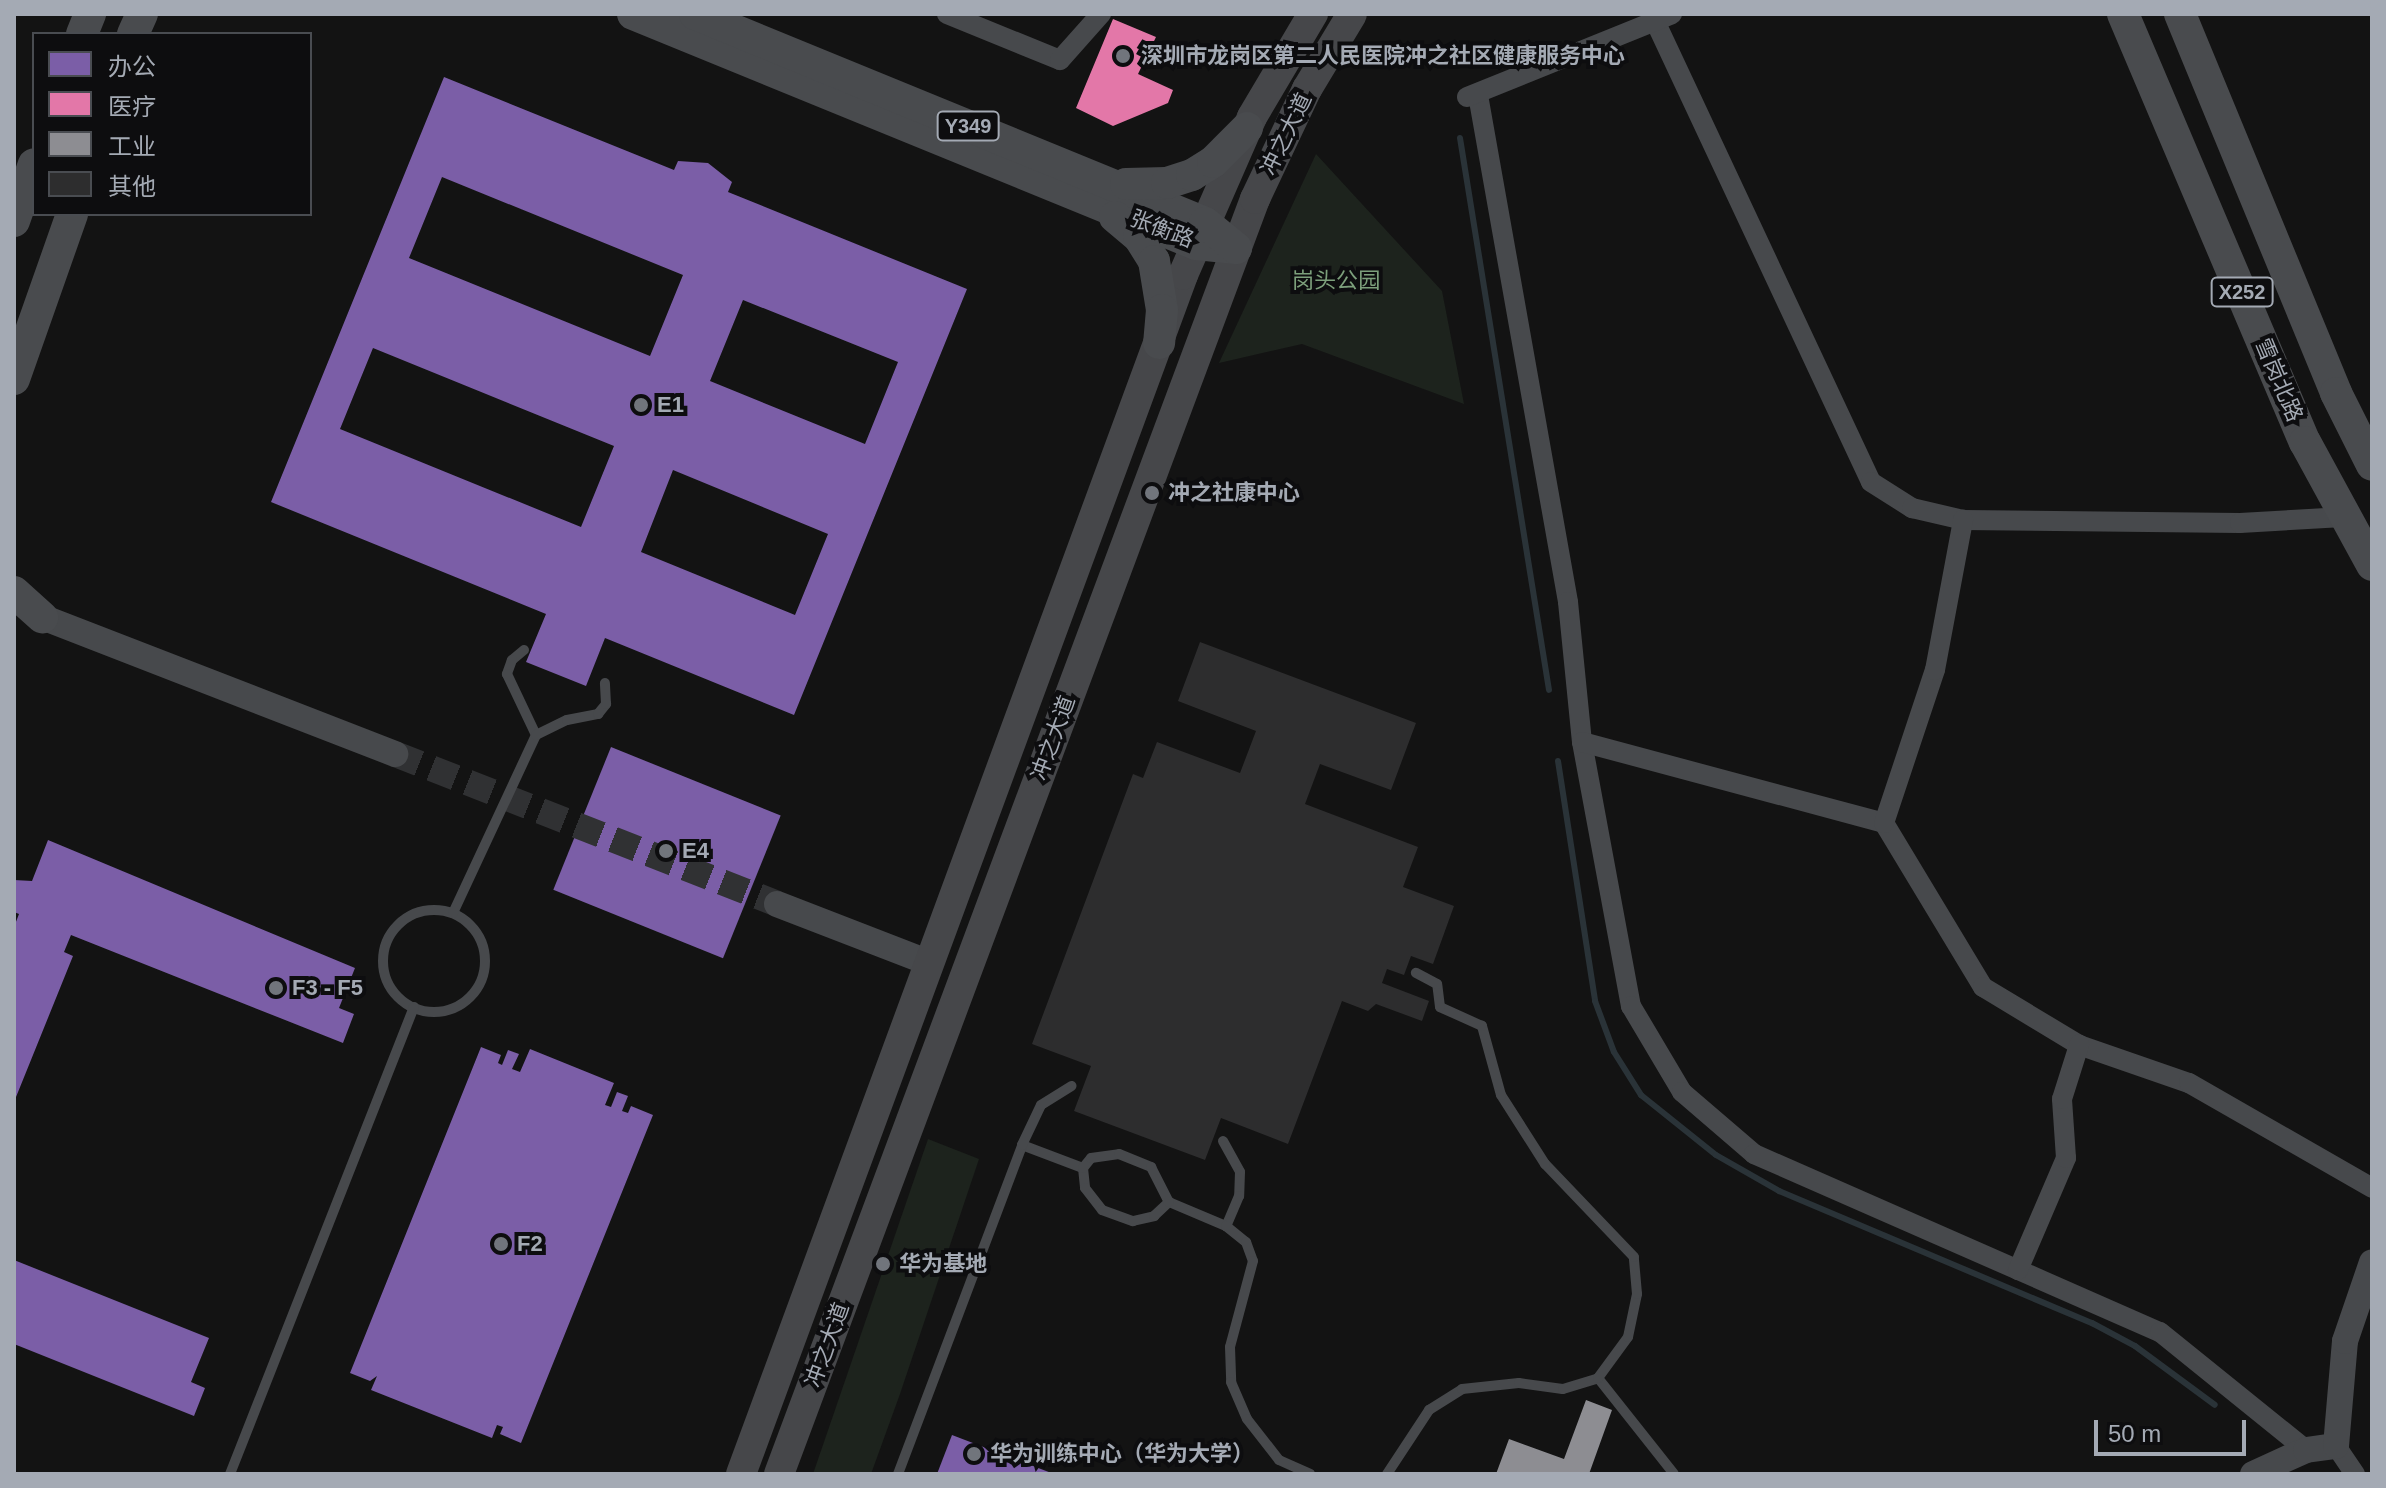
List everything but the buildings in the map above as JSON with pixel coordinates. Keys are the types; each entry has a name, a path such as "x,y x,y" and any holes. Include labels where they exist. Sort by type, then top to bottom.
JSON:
{"main road":[{"name":"张衡路","path":"633,14 1097,191 1236,248"},
{"name":"张衡路","path":"695,14 1097,191"},
{"name":"冲之大道","path":"741,1474 1200,233 1247,128 1313,14"},
{"name":"冲之大道","path":"779,1474 1236,248 1280,141 1352,14"},
{"name":"雪岗北路","path":"2123,14 2305,442 2343,517 2372,565"},
{"name":"X252","path":"2180,14 2336,393 2372,465"},
{"path":"1097,191 1192,175 1213,162 1247,128"},
{"path":"14,221 32,170"},
{"path":"1097,191 1139,237 1154,261 1162,310 1159,343"},
{"path":"14,379 71,216"},
{"path":"14,592 28,615"}],"street":[{"path":"947,14 1060,60 1101,14"},
{"path":"2306,1450 2160,1332 1754,1154 1682,1092 1631,1006 1582,742 1568,602 1473,96 1663,18 1871,482 1912,508 1963,520 2240,523 2343,517"},
{"path":"1884,823 1935,670 1963,520"},
{"path":"28,615 395,754"},
{"path":"1582,742 1884,823 1983,987 2079,1045 2189,1083 2372,1188"},
{"path":"777,904 930,963"},
{"path":"2018,1270 2066,1158 2062,1099 2079,1045"},
{"path":"2355,1474 2336,1446 2345,1341 2372,1262"},
{"path":"2253,1474 2306,1450 2336,1446"}],"lane":[{"path":"524,650 512,660 507,674 536,735"},
{"path":"453,913 536,735 567,720 598,714 606,704 605,683"},
{"path":"417,912 453,913 482,941 486,963 480,985 466,1001 446,1011 414,1007 393,992 385,974 389,936 417,912"},
{"path":"1387,1474 1429,1410 1462,1389 1519,1383 1563,1389 1598,1378 1628,1337 1637,1294 1634,1257 1545,1164 1501,1095 1482,1026 1440,1007 1437,984 1416,973"},
{"path":"230,1474 414,1007"},
{"path":"898,1474 1022,1145 1041,1105 1072,1086"},
{"path":"1223,1141 1240,1172 1239,1196 1226,1226"},
{"path":"1022,1145 1083,1168"},
{"path":"1169,1202 1154,1216 1133,1221 1102,1210 1085,1188 1083,1168 1091,1158 1119,1154 1151,1167 1169,1202 1226,1226 1246,1242 1253,1261 1230,1347 1231,1382 1247,1419 1279,1460 1310,1474"},
{"path":"1598,1378 1674,1474"}],"green space":[{"name":"岗头公园","path":"1316,154 1442,291 1464,404 1302,344 1219,363"},
{"path":"928,1139 979,1159 900,1394 871,1474 813,1474"}],"waterway":[{"path":"1460,138 1549,690"},
{"path":"1558,761 1595,1001 1614,1052 1641,1095 1716,1155 1779,1191 2092,1323 2135,1346 2215,1405"}],"tunnel":[{"path":"395,754 777,904"}],"place":[{"name":"深圳市龙岗区第二人民医院冲之社区健康服务中心","path":"1123,56"},
{"name":"E1","path":"641,405"},
{"name":"冲之社康中心","path":"1152,493"},
{"name":"E4","path":"666,851"},
{"name":"F3 - F5","path":"276,988"},
{"name":"F2","path":"501,1244"},
{"name":"华为基地","path":"883,1264"},
{"name":"华为训练中心（华为大学）","path":"974,1454"}]}
